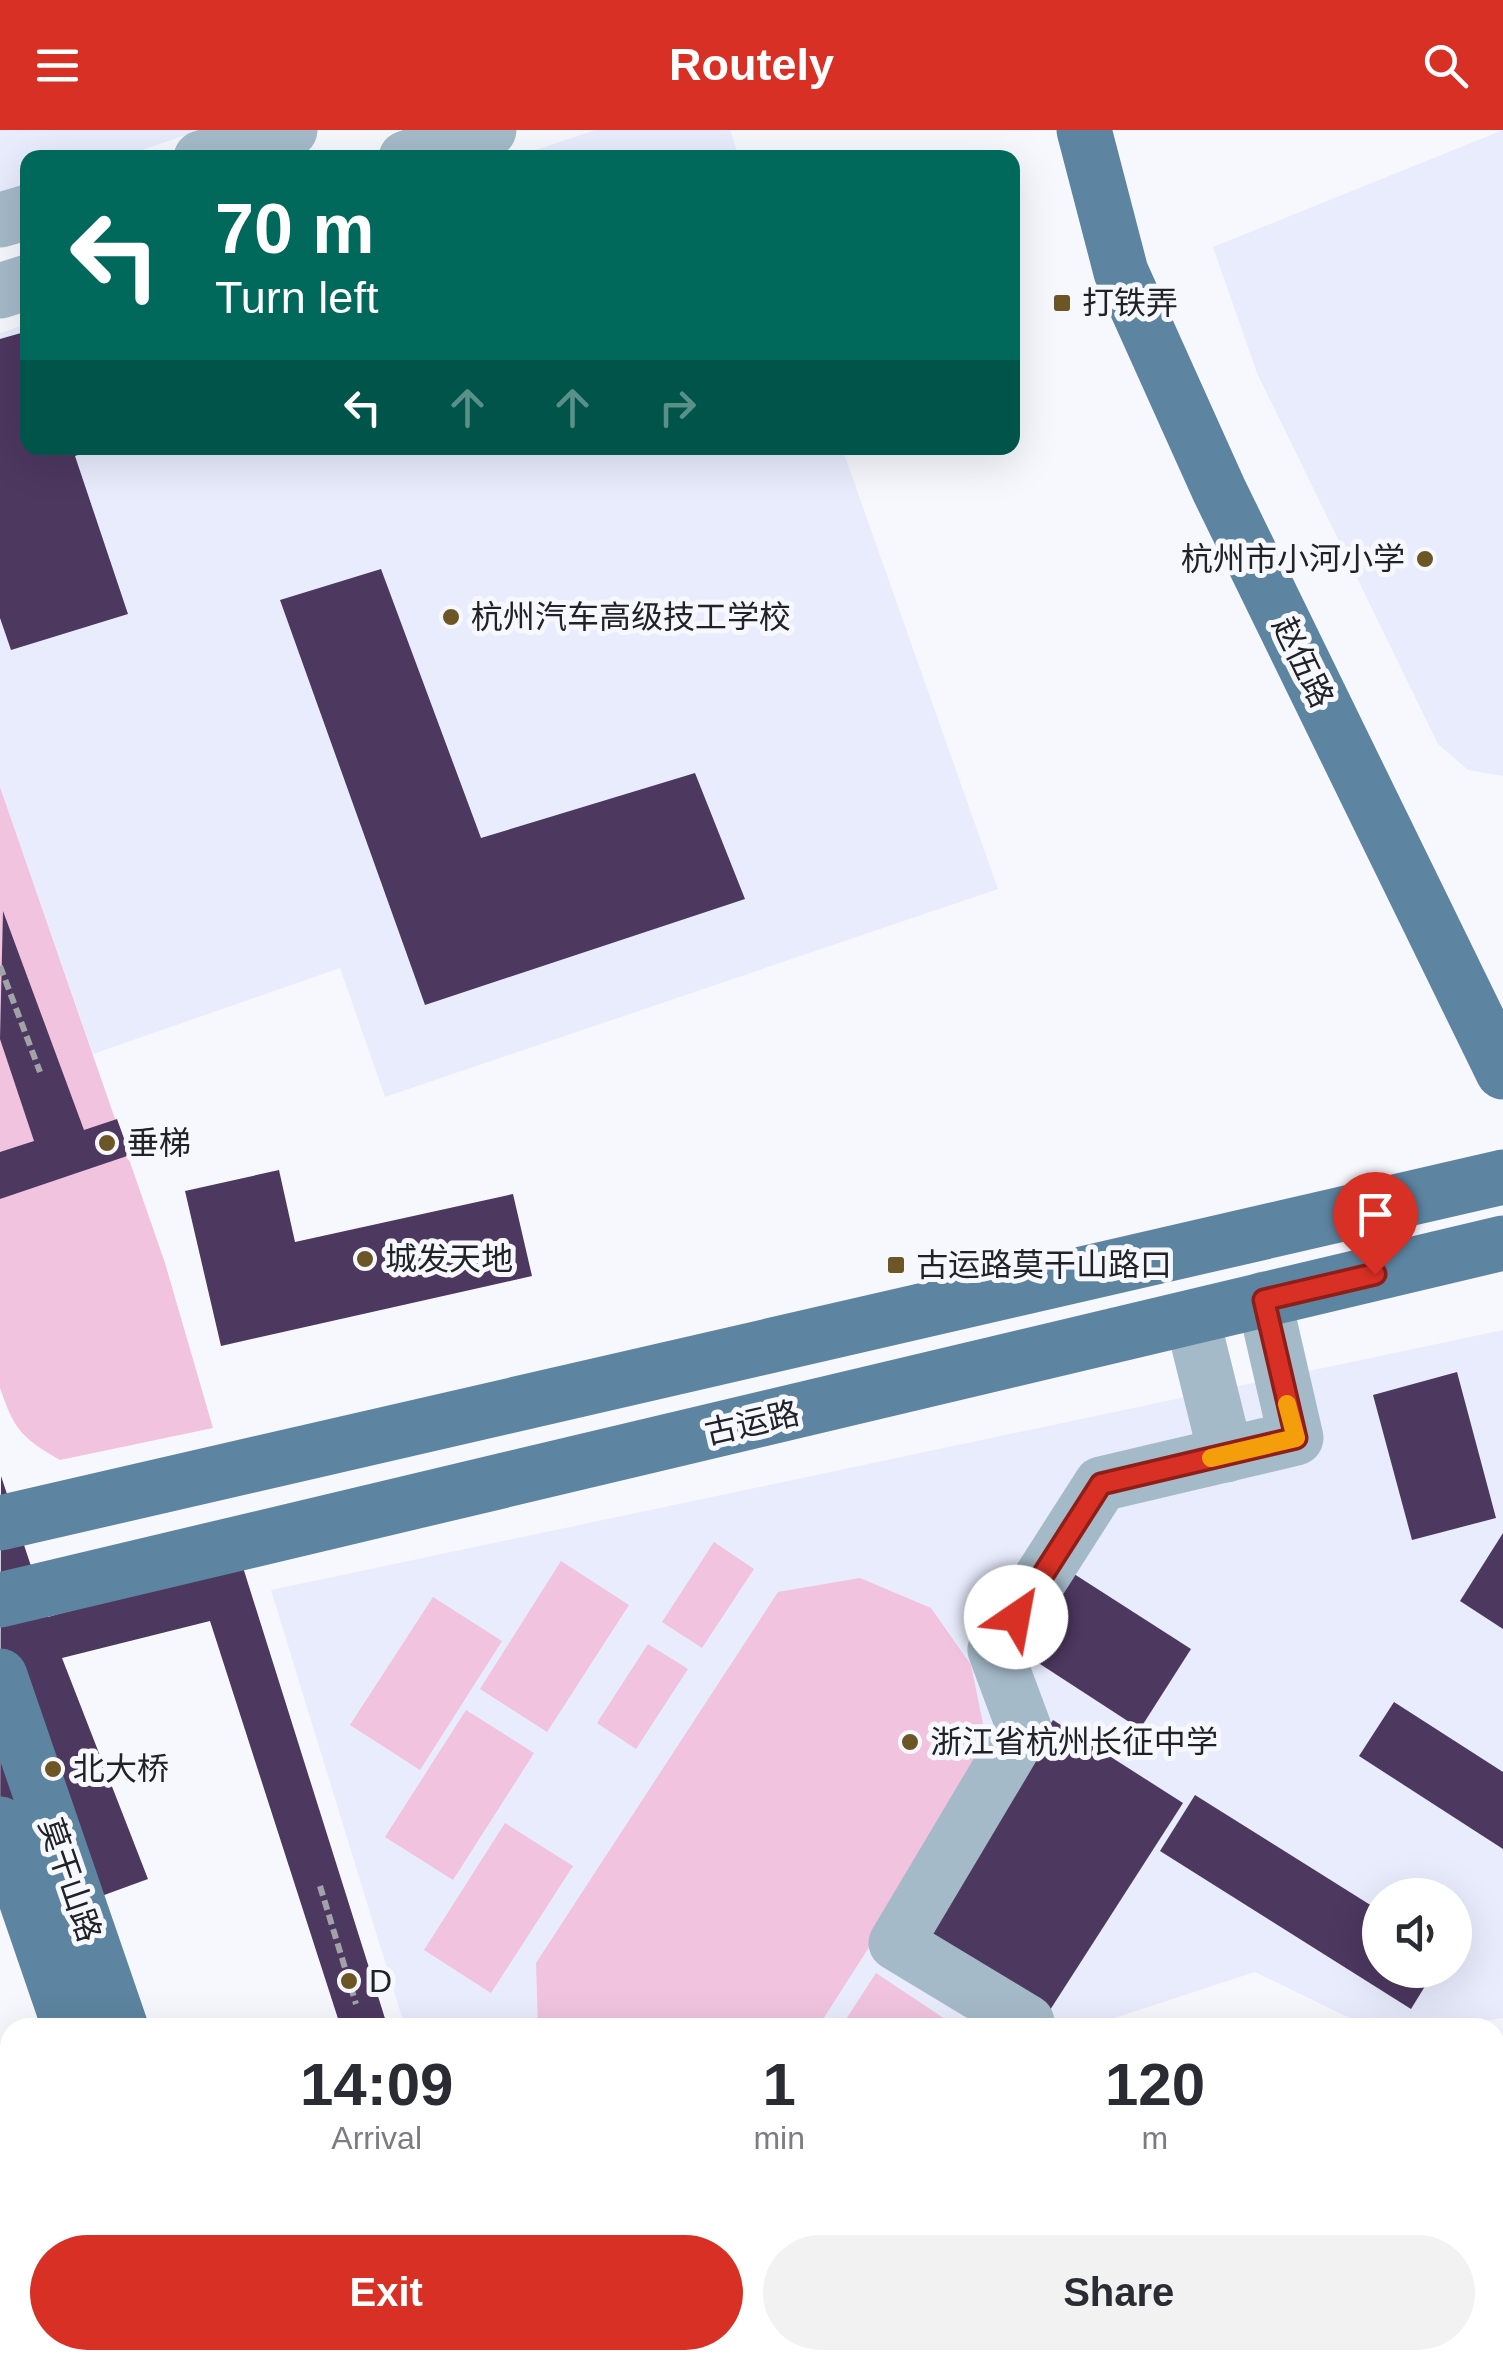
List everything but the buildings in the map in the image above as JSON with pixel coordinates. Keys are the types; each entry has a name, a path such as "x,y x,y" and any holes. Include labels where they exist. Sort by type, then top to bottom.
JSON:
{"main road":[{"name":"赵伍路","path":"1084,130 1121,272 1219,490 1503,1072"},
{"path":"0,1523 1503,1176"},
{"name":"古运路","path":"0,1600 1503,1244"},
{"name":"莫干山路","path":"0,1676 118,2018"},
{"name":"莫干山路","path":"0,1824 67,2018"}],"street":[{"path":"227,150 290,130"},
{"path":"430,150 489,130"},
{"path":"1021,2018 896,1943 1024,1728 994,1650 1101,1484 1296,1438 1264,1300"},
{"path":"1192,1318 1226,1455"}],"path":[{"path":"0,966 40,1072"},
{"path":"320,1886 356,2004"}],"shaded area":[{"path":"0,130 201,130 142,150 20,150 20,192 0,199"},
{"path":"595,130 730,130 737,150 536,150"},
{"name":"杭州市小河小学","path":"1503,130 1503,776 1468,770 1438,744 1257,373 1213,247"},
{"name":"杭州汽车高级技工学校","path":"20,326 20,455 844,455 998,889 385,1097 340,968 93,1054 0,787 0,333"},
{"path":"0,787 165,1263 213,1428 60,1460 21,1431 0,1388"},
{"name":"浙江省杭州长征中学","path":"1503,1330 1503,2018 1350,2018 1255,1972 1114,2018 402,2018 271,1590"},
{"path":"714,1542 754,1569 702,1648 662,1622"},
{"path":"561,1561 629,1605 547,1732 480,1689"},
{"path":"860,1578 931,1608 971,1665 990,1758 824,2018 538,2018 536,1963 778,1592"},
{"path":"433,1597 502,1641 420,1770 350,1725"},
{"path":"648,1644 688,1669 636,1749 597,1723"},
{"path":"466,1710 534,1753 453,1880 385,1837"},
{"path":"505,1823 573,1866 491,1993 424,1950"},
{"path":"876,1973 944,2018 847,2018"}],"slow traffic":[{"path":"1211,1458 1296,1438 1287,1404"}],"place":[{"name":"打铁弄","path":"1062,303"},
{"name":"杭州市小河小学","path":"1425,559"},
{"name":"杭州汽车高级技工学校","path":"451,617"},
{"name":"垂梯","path":"107,1143"},
{"name":"城发天地","path":"365,1259"},
{"name":"古运路莫干山路口","path":"896,1265"},
{"name":"浙江省杭州长征中学","path":"910,1742"},
{"name":"北大桥","path":"53,1769"},
{"name":"D","path":"349,1981"}],"route":[{"path":"1016,1617 1101,1484 1296,1438 1264,1300 1375,1274"}]}
